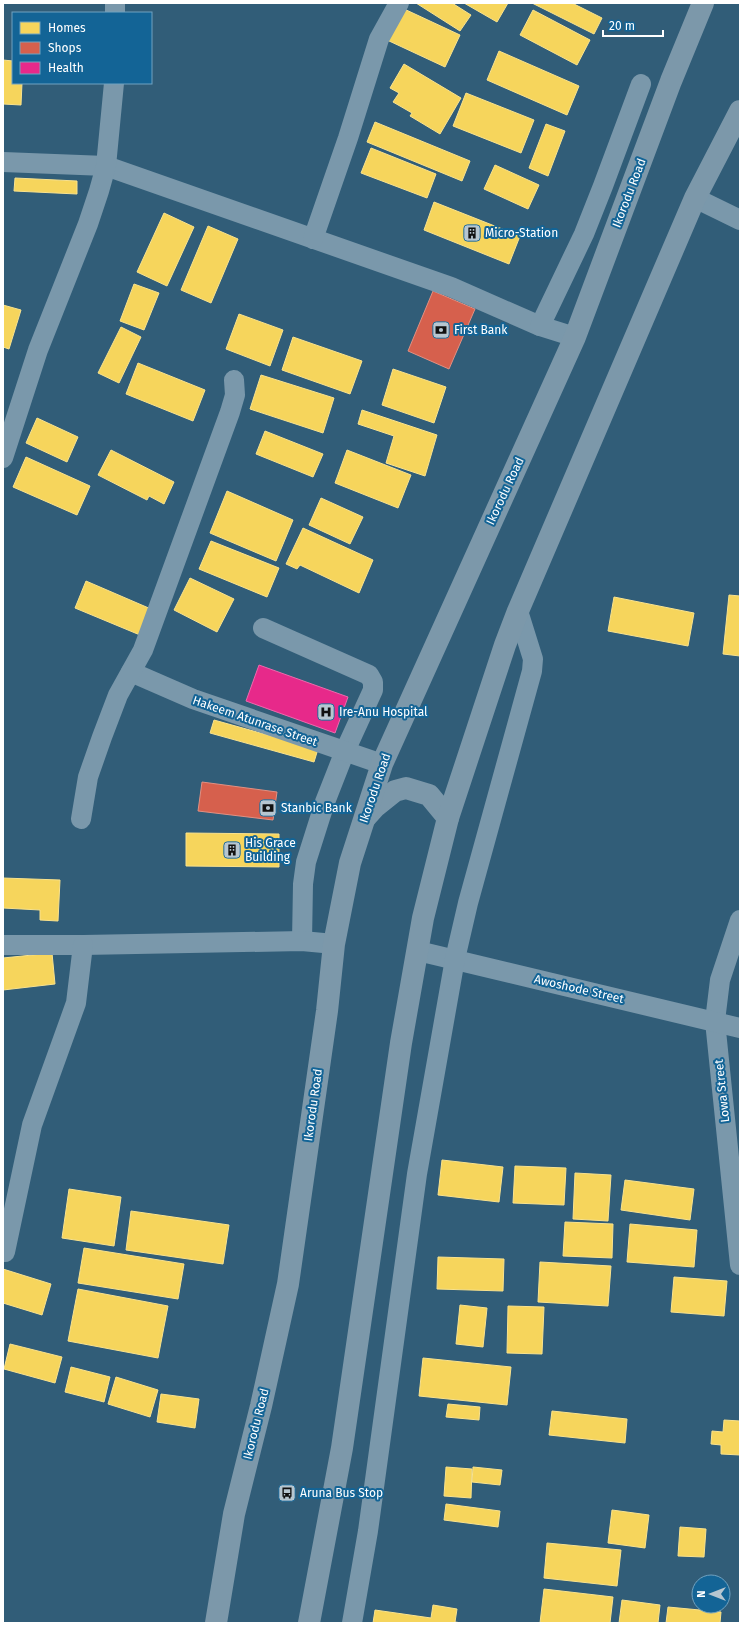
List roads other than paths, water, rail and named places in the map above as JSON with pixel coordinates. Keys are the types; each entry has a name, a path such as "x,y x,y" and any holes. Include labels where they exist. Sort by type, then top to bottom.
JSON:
{"highway":[{"name":"Ikorodu Road","path":"216,1623 234,1514 261,1406 288,1284 327,1011 334,944 350,863 382,764 575,337 668,89 703,3"},
{"path":"309,1623 342,1448 401,1043 423,918 448,818 505,645 518,611 695,198 740,112"},
{"path":"363,821 375,807 395,791 406,788 429,795 448,818"}],"street":[{"path":"313,239 348,138 379,39 398,3"},
{"path":"3,458 38,350 88,224 106,166 114,84"},
{"path":"540,326 587,227 641,84"},
{"path":"3,162 106,166 451,287 540,326 575,337"},
{"path":"695,198 740,220"},
{"path":"81,819 88,777 118,695 143,650 230,412 234,396 234,380"},
{"path":"352,1623 368,1531 416,1174 456,960 468,903 532,671 533,659 518,611"},
{"path":"264,628 369,675 373,682 373,690 345,752 325,802 306,862 303,884 302,942"},
{"name":"Hakeem Atunrase Street","path":"131,672 193,699 382,764"},
{"name":"Lowa Street","path":"740,920 720,980 715,1021 740,1265"},
{"path":"3,945 83,946 302,942 334,944"},
{"path":"5,1252 32,1125 76,1003 83,946"},
{"name":"Awoshode Street","path":"418,951 740,1028"}],"place":[{"name":"Micro-Station","path":"472,233"},
{"name":"First Bank","path":"441,330"},
{"name":"Ire-Anu Hospital","path":"326,712"},
{"name":"Stanbic Bank","path":"268,808"},
{"name":"His Grace Building","path":"232,850"},
{"name":"Aruna Bus Stop","path":"287,1493"}]}
